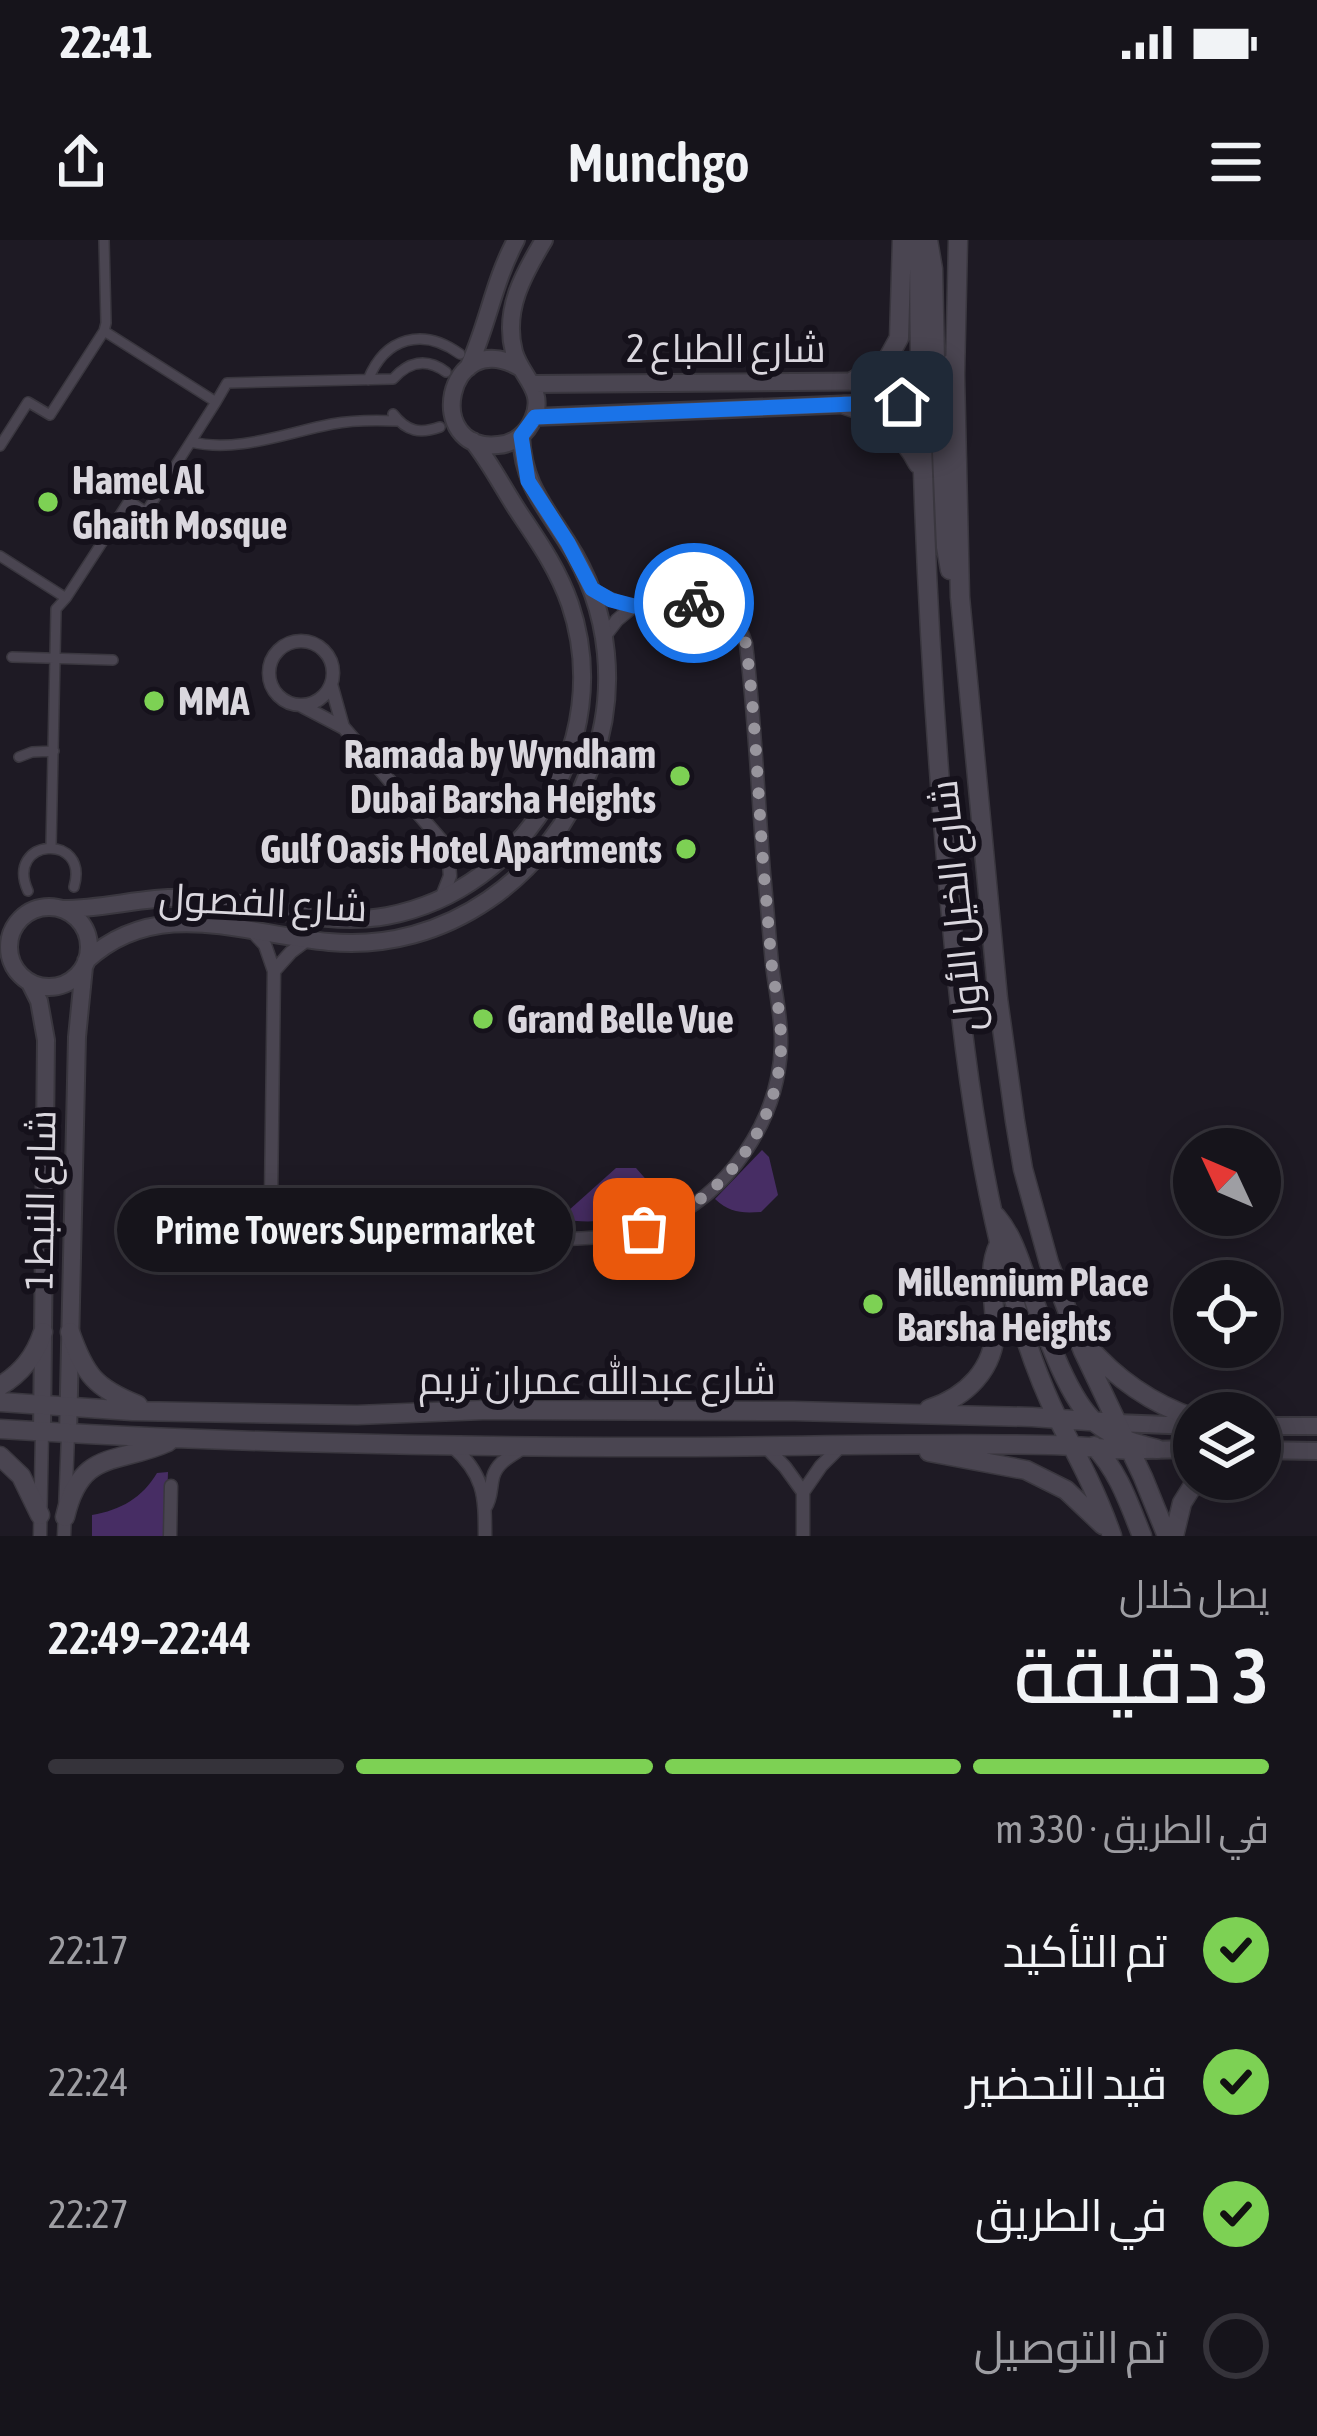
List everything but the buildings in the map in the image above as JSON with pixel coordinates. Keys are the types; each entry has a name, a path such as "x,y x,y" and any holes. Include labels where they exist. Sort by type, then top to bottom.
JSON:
{"main road":[{"path":"923,240 934,269 935,361 945,369 955,368"},
{"name":"شارع الخيل الأول","path":"923,240 920,423 933,704 969,1082 992,1213 1021,1322 1112,1536"},
{"name":"شارع الخيل الأول","path":"958,240 955,368 960,597 998,999 1015,1121 1035,1216 1073,1325 1171,1536"},
{"path":"853,381 888,358 899,338 902,248"},
{"path":"955,368 924,390 940,406 946,547 960,597"},
{"path":"845,405 893,429 922,471"},
{"path":"920,423 925,414 932,413 941,430"},
{"path":"992,1213 1012,1238 1073,1393 1095,1422 1157,1449"},
{"path":"913,1414 961,1395 986,1366 995,1331 991,1272 999,1244"},
{"path":"1073,1325 1120,1379 1173,1412"},
{"path":"0,1386 31,1360 43,1332"},
{"path":"70,1332 83,1366 100,1387 154,1411"},
{"name":"شارع عبدالله عمران تريم","path":"0,1402 356,1415 483,1411 913,1414 1095,1422"},
{"path":"1061,1423 1109,1463 1142,1536"},
{"name":"شارع عبدالله عمران تريم","path":"0,1430 175,1439 526,1446 1096,1448 1124,1438"},
{"path":"64,1527 74,1491 92,1467 175,1439"},
{"path":"908,1444 943,1456 1004,1463 1046,1479 1084,1504 1112,1536"},
{"path":"0,1456 21,1476 40,1515"},
{"path":"1093,1487 1094,1473 1104,1468 1123,1490"},
{"path":"1171,1536 1184,1500"}],"street":[{"path":"0,446 28,402 50,415 104,331 104,240"},
{"path":"368,380 390,348 411,339 436,340 464,361 475,364 493,359 511,363 532,384 537,406 521,436 503,445 482,445 458,427 451,407 454,386 464,361 481,337 496,282 516,240"},
{"path":"519,368 511,338 512,306 544,240"},
{"path":"890,240 902,248"},
{"path":"104,331 216,402"},
{"path":"51,848 56,609 129,501 146,512 227,383 393,379 405,367 422,362 446,372"},
{"name":"شارع الطباع 2","path":"532,384 853,381 924,390"},
{"path":"631,413 622,406 621,394 633,382"},
{"name":"شارع الطباع 2","path":"535,417 902,402 924,390"},
{"path":"190,442 211,447 246,443 336,423 396,417 417,432 440,427"},
{"name":"شارع الفصول","path":"85,964 114,938 148,926 184,923 357,944 407,937 494,898 518,879 560,829 591,766 601,733 608,662 592,589 528,481 521,436"},
{"name":"شارع الفصول","path":"63,909 185,898 221,899 311,917 391,915 462,889 500,862 538,819 568,760 580,712 578,634 560,579 473,441"},
{"path":"0,556 66,598"},
{"path":"250,929 265,945 274,971 269,1184 277,1210 295,1227 330,1235 607,1237 660,1223 727,1177 763,1119 778,1077 782,1043 746,644 736,621 716,606 634,606 592,589"},
{"path":"604,637 634,606"},
{"path":"344,728 325,651 304,640 283,646 268,669 270,684 282,699 344,728 448,848 473,860 500,862"},
{"path":"12,657 113,661"},
{"path":"300,705 319,700 331,684"},
{"path":"19,757 54,751"},
{"path":"28,891 24,866 34,852 51,848 74,861 74,887"},
{"path":"441,899 450,876 448,848"},
{"path":"0,938 39,908 63,909 80,921 88,940 85,964 66,983 42,987 0,979"},
{"path":"19,920 10,937 9,956 28,982"},
{"path":"274,971 307,940"},
{"name":"شارع النبط 1","path":"68,1435 77,1037 85,964"},
{"name":"شارع النبط 1","path":"28,982 44,1020 46,1040 42,1433"},
{"path":"1281,1426 1317,1426"},
{"name":"شارع عبدالله عمران تريم","path":"1124,1438 1173,1427"},
{"path":"40,1536 42,1433"},
{"path":"64,1527 68,1435"},
{"path":"802,1536 803,1492 843,1444"},
{"path":"451,1445 477,1473 485,1508 484,1536"},
{"path":"764,1445 803,1492"},
{"path":"485,1508 499,1465 526,1446"},
{"path":"1157,1449 1173,1449"},
{"path":"1281,1450 1317,1451"},
{"path":"170,1536 171,1486"}],"shaded area":[{"path":"762,1150 769,1157 778,1195 761,1212 736,1211 715,1199"},
{"path":"616,1168 636,1168 665,1201 613,1219 559,1219"},
{"path":"168,1472 166,1536 92,1536 92,1515 130,1502 157,1473"}],"way so far":[{"path":"644,1229 704,1196 741,1160 778,1077 782,1043 746,644 730,615 716,606 694,603"}],"place":[{"name":"Hamel Al Ghaith Mosque","path":"48,502"},
{"name":"MMA","path":"154,701"},
{"name":"Ramada by Wyndham Dubai Barsha Heights","path":"680,776"},
{"name":"Gulf Oasis Hotel Apartments","path":"686,849"},
{"name":"Grand Belle Vue","path":"483,1019"},
{"name":"Prime Towers Supermarket","path":"644,1229"},
{"name":"Millennium Place Barsha Heights","path":"873,1304"}],"route":[{"path":"694,603 634,606 592,589 528,481 521,436 535,417 902,402"}]}
